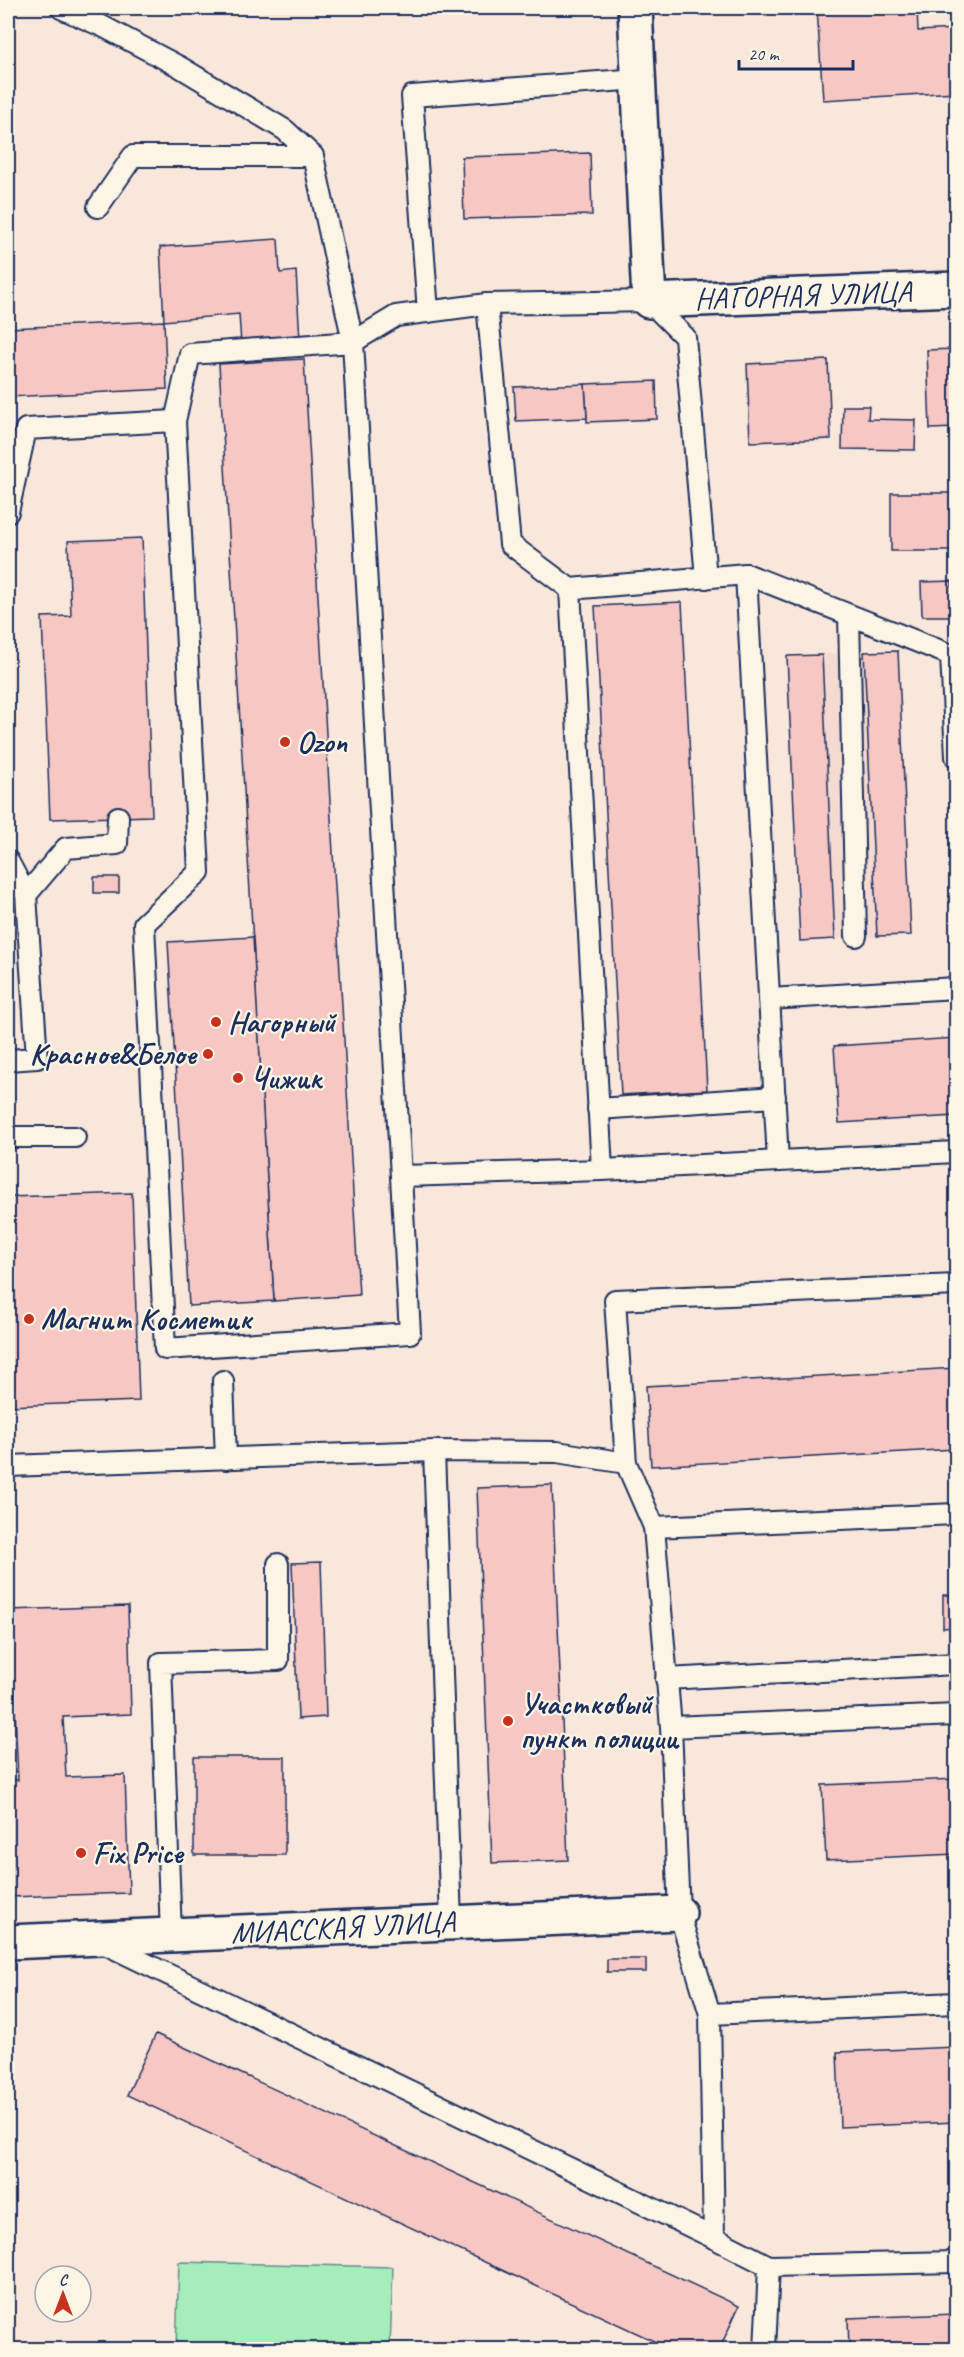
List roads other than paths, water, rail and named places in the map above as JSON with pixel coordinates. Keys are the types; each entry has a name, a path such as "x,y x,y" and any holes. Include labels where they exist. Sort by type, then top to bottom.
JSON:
{"street":[{"path":"635,8 649,301"},
{"name":"НАГОРНАЯ УЛИЦА","path":"649,301 957,289"},
{"name":"МИАССКАЯ УЛИЦА","path":"8,1942 679,1913"}],"lane":[{"path":"61,8 102,26 180,67 285,130 313,156 354,342 410,1333 165,1349 144,924 199,872 175,421 190,354 354,342 396,316 487,304 649,301 685,337 706,578"},
{"path":"428,312 412,96 639,79"},
{"path":"98,207 133,156 313,156"},
{"path":"487,304 510,544 570,589 746,574 954,655 957,757"},
{"path":"8,512 26,429 175,421"},
{"path":"746,574 778,1161"},
{"path":"570,589 602,1170"},
{"path":"849,615 856,936"},
{"path":"26,895 66,848 117,844 118,817"},
{"path":"8,861 26,895 37,1058 8,1060"},
{"path":"770,999 957,988"},
{"path":"598,1109 775,1097"},
{"path":"8,1137 75,1137"},
{"path":"402,1176 602,1170 957,1152"},
{"path":"714,2238 710,2014 679,1913 671,1728 654,1527 626,1463 615,1300 957,1285"},
{"path":"223,1381 226,1459"},
{"path":"8,1466 434,1451 557,1452 626,1463"},
{"path":"434,1451 451,1922"},
{"path":"654,1527 957,1514"},
{"path":"171,1935 161,1663 278,1660 278,1564"},
{"path":"666,1679 957,1664"},
{"path":"671,1728 957,1715"},
{"path":"93,1938 769,2266 957,2262"},
{"path":"710,2014 957,2003"},
{"path":"765,2349 769,2266"}],"place":[{"name":"Ozon","path":"285,742"},
{"name":"Нагорный","path":"216,1022"},
{"name":"Красное&Белое","path":"208,1054"},
{"name":"Чижик","path":"238,1078"},
{"name":"Магнит Косметик","path":"29,1319"},
{"name":"Участковый пункт полиции","path":"508,1721"},
{"name":"Fix Price","path":"81,1853"}]}
